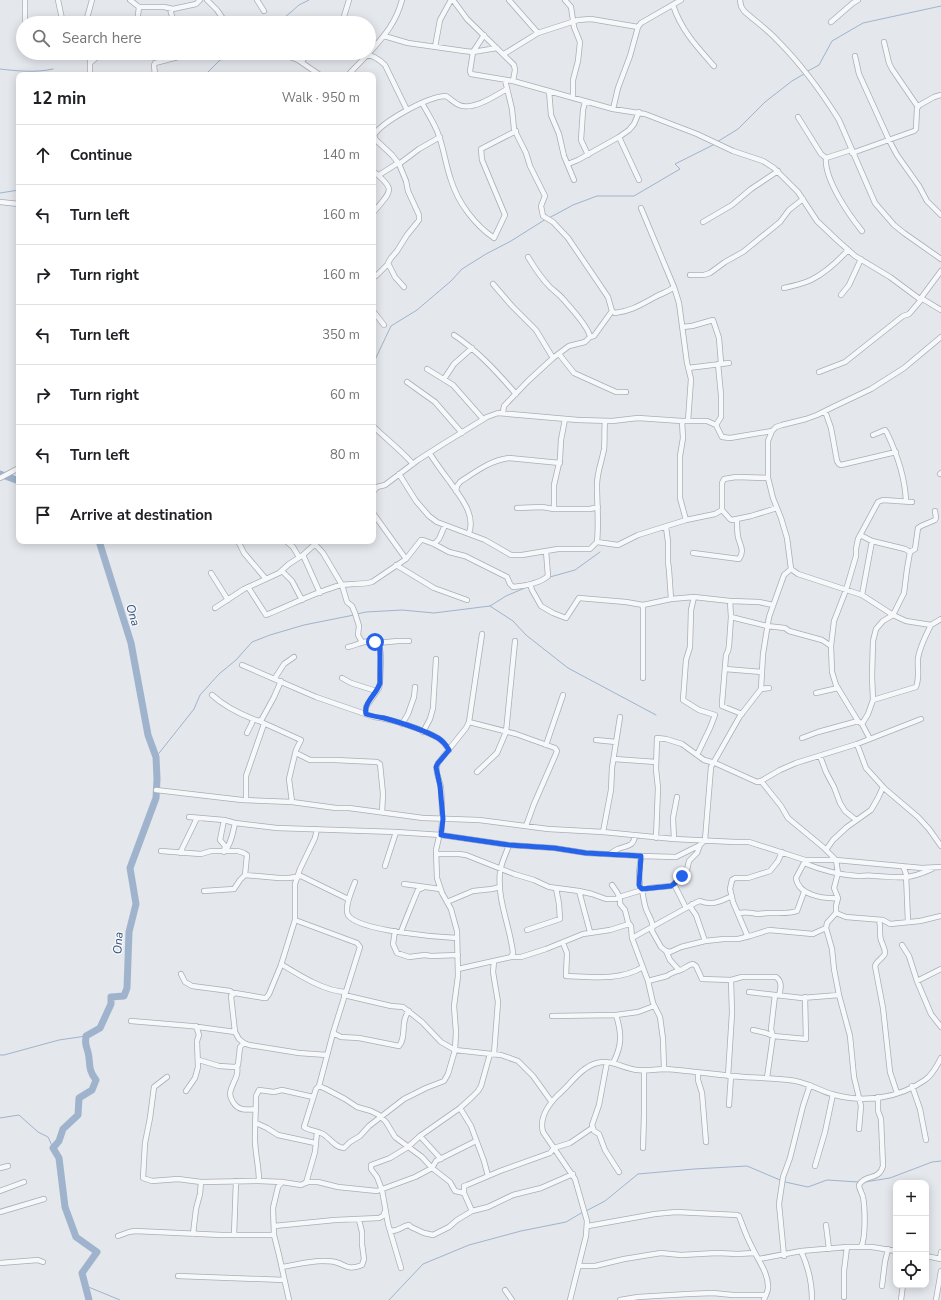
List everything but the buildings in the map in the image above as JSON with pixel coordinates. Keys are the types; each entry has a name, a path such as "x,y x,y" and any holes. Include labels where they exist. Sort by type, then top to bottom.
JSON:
{"street":[{"path":"25,0 25,16"},
{"path":"58,0 61,16"},
{"path":"88,16 92,0"},
{"path":"130,0 139,7 164,7 170,9 177,9 196,4 200,0"},
{"path":"207,0 221,16"},
{"path":"257,0 264,11"},
{"path":"344,16 349,0"},
{"path":"376,44 392,25 399,13 402,0"},
{"path":"435,47 440,20 452,0 514,65 515,70 512,81"},
{"path":"509,0 538,33"},
{"path":"566,2 574,0"},
{"path":"613,109 618,88 630,56 638,27 641,23 682,0"},
{"path":"740,0 744,11 777,40 808,76 839,120 875,203 904,233 941,259"},
{"path":"831,22 858,0"},
{"path":"566,2 571,7 573,22 580,42 578,61 572,86 573,98"},
{"path":"673,5 676,16 685,32 714,66"},
{"path":"138,16 139,7"},
{"path":"170,9 172,16"},
{"path":"504,54 521,42 538,33 578,20 591,19 638,27"},
{"path":"484,35 473,52 470,71 471,74 512,81 613,109 639,112 697,134 734,151 763,161 778,171 798,192 817,221 855,256 921,299 941,310"},
{"path":"384,36 400,41 473,52 497,48"},
{"path":"826,158 889,140 916,129 918,107 892,69 884,42"},
{"path":"855,56 859,74 897,155 920,186 927,201 941,215"},
{"path":"376,58 384,65 407,110"},
{"path":"90,72 90,63 94,60"},
{"path":"155,72 155,63 166,60"},
{"path":"297,60 316,72"},
{"path":"351,72 362,60"},
{"path":"505,80 516,131 530,166 545,196 541,206 543,216 553,222 568,238 608,296 612,311"},
{"path":"376,133 393,118 435,97 446,96 461,106 472,105 483,103 507,89"},
{"path":"549,91 551,115 559,134 564,156 574,180"},
{"path":"918,107 941,94"},
{"path":"585,102 581,140 588,155"},
{"path":"422,103 440,137 450,180 458,199 487,233 494,238 505,215 482,160 481,149 516,131"},
{"path":"568,164 588,155 619,137 634,124 639,112"},
{"path":"798,117 821,154 826,158 827,167 838,196 850,216 862,231"},
{"path":"379,175 440,137"},
{"path":"619,137 639,180"},
{"path":"376,140 398,163 406,181 408,191 419,215 419,220 388,264 376,276"},
{"path":"702,222 732,205 751,189 778,171"},
{"path":"376,173 388,184 390,191 376,209"},
{"path":"690,275 704,275 710,273 725,262 744,252 780,222 789,210 803,199"},
{"path":"0,202 16,204"},
{"path":"641,208 674,287 679,303 691,384 688,421"},
{"path":"784,288 812,280 838,261 848,250"},
{"path":"528,257 550,287 563,299 581,321 590,337"},
{"path":"841,295 849,285 861,259"},
{"path":"388,264 404,287"},
{"path":"819,372 845,362 903,316 909,314 941,271"},
{"path":"493,284 536,330 553,358"},
{"path":"612,311 615,313 631,310 657,296 669,292 674,287"},
{"path":"503,412 504,406 553,358 569,346 585,342 590,337 594,336 612,311"},
{"path":"376,315 384,325"},
{"path":"682,327 692,326 713,320 719,338 720,363 721,418 716,425"},
{"path":"454,334 472,348 516,394"},
{"path":"931,625 906,620 893,615 862,595 798,574 791,569 787,538 773,498 768,478 768,441 772,431 776,427 806,419 871,389 904,368 941,337"},
{"path":"444,379 454,364 472,348"},
{"path":"559,354 574,373 616,392 626,392"},
{"path":"688,368 729,363"},
{"path":"427,369 453,385 483,419"},
{"path":"407,382 435,402 462,433"},
{"path":"825,411 831,428 837,461 839,464 841,465 896,452"},
{"path":"376,486 384,485 412,464 483,419 492,414 503,412 565,420 605,421 638,418 707,422 716,425 722,437 730,438 772,431"},
{"path":"554,508 554,485 560,463 565,420"},
{"path":"399,474 416,500 429,516 437,522 485,540 511,555 522,555 558,548 590,549 597,542 597,485 604,450 605,421"},
{"path":"682,421 683,438 680,456 680,498 686,520"},
{"path":"376,429 404,454 412,464"},
{"path":"870,739 838,688 832,672 831,646 834,621 846,590 856,556 856,544 860,535 878,502 883,500 909,501 896,452 885,430 872,435"},
{"path":"430,454 463,500 470,518 469,533"},
{"path":"456,491 460,482 495,461 502,459 509,458 560,463"},
{"path":"0,478 16,470"},
{"path":"768,478 736,477 724,479 722,483 722,510 730,519 737,520 777,508"},
{"path":"516,508 542,507 590,509 598,507"},
{"path":"597,542 618,545 638,535 686,520 715,514 722,510"},
{"path":"802,738 818,732 860,722 868,714 873,700 873,641 876,629 883,621 893,615 904,594 910,552 915,549 918,528 936,520 935,511"},
{"path":"376,517 406,559"},
{"path":"693,553 739,559 742,554 742,548 738,537 737,520"},
{"path":"434,544 439,539 445,525"},
{"path":"666,527 671,599"},
{"path":"860,535 872,541 906,549 910,552"},
{"path":"248,587 266,616 302,600 342,585 366,584 372,582 406,559 422,540 434,544 449,552 465,556 507,577 513,587 530,584 548,576 546,551"},
{"path":"862,595 872,541"},
{"path":"240,544 244,553 266,579"},
{"path":"290,544 301,556 320,593"},
{"path":"215,608 248,587 276,575 288,564 301,556 312,544"},
{"path":"314,544 323,553 342,585 347,602 352,606 355,613 358,624 358,635 362,642"},
{"path":"396,565 434,588 467,600"},
{"path":"189,817 224,820 235,823 277,828 441,835 509,845 554,848 586,853 676,857 700,845 705,840 710,771 717,756 742,714 761,689 767,626 784,575 791,569"},
{"path":"282,571 292,581 302,600"},
{"path":"211,573 228,600"},
{"path":"530,584 542,606 561,617 566,618 580,598 643,605 671,599 694,597 730,601 759,602 773,605"},
{"path":"694,597 691,610 690,647 686,660 683,700 699,710 715,715 697,755"},
{"path":"730,601 731,617 729,649 726,655 724,670 722,706 742,714"},
{"path":"643,605 644,678"},
{"path":"731,617 767,626 784,628 789,631 822,640 831,646"},
{"path":"873,700 916,687 918,681 919,653 931,625 941,619"},
{"path":"295,920 359,945 319,1086 316,1089 304,1127 308,1130 324,1134 341,1148 344,1148 360,1136 369,1126 410,1095 444,1081 448,1074 455,1050 456,1032 454,1006 458,968 458,938 451,909 440,889 438,878 436,854 443,819 440,786 436,767 469,722 482,634"},
{"path":"348,647 362,642 377,643 409,641"},
{"path":"477,772 497,753 506,732 515,641"},
{"path":"366,714 366,707 380,683 381,658 380,648 377,643"},
{"path":"275,678 284,664 294,657"},
{"path":"423,732 430,719 433,708 436,659"},
{"path":"242,664 316,697 374,717 384,718 402,724 439,738 449,750"},
{"path":"724,670 762,672"},
{"path":"342,678 351,683 376,691"},
{"path":"246,800 246,776 262,719 281,681"},
{"path":"402,724 408,714 414,697 415,687"},
{"path":"761,689 769,688"},
{"path":"816,693 838,688"},
{"path":"212,695 220,702 238,713 301,740 289,779 292,802"},
{"path":"546,745 563,695"},
{"path":"603,832 609,800 620,717"},
{"path":"247,733 253,719"},
{"path":"656,838 658,788 656,762 657,738 682,744 708,762 714,763 754,781 761,781 796,763 857,744 921,719"},
{"path":"469,722 546,745 555,748 557,751 526,826"},
{"path":"596,740 616,742"},
{"path":"857,744 866,768 883,787 922,821 941,846"},
{"path":"296,753 310,760 377,762 380,764 383,794 382,812"},
{"path":"820,756 840,803 845,811 856,820"},
{"path":"614,759 656,762"},
{"path":"761,781 788,818 836,860 838,873 834,888 838,898 836,913 826,928 832,949 839,995 850,1036 854,1076 861,1106 859,1128"},
{"path":"826,850 833,840 870,810 883,787"},
{"path":"156,790 246,800 292,802 443,819 479,820 548,830 603,832 656,838 749,842 782,852 805,861 814,867 857,876 906,878 935,868"},
{"path":"674,839 673,818 677,797"},
{"path":"180,853 196,818"},
{"path":"224,820 220,840 225,846 224,852"},
{"path":"224,852 227,850 232,839 235,823"},
{"path":"181,974 185,982 192,986 266,998 281,964 295,920 295,892 297,877 315,838 317,829"},
{"path":"385,866 396,832"},
{"path":"610,854 617,849 629,846 633,843 635,836"},
{"path":"509,845 501,868 500,887 501,901 512,946 513,953 511,957"},
{"path":"436,854 466,855 549,887 579,891 606,899 616,899 642,889 671,886 680,877 685,876 689,862 697,853 700,845"},
{"path":"161,852 201,854 211,851 241,852 247,855 245,875 234,889 204,891"},
{"path":"750,936 746,933 732,896 730,889 732,880 735,878 748,878 770,871 778,861 782,852"},
{"path":"641,856 639,885 642,889 648,914 651,916 653,927 652,931 657,941 666,951 670,960 678,971"},
{"path":"814,860 814,867"},
{"path":"805,861 836,860 922,868 941,867"},
{"path":"805,861 796,878 798,884 804,892 825,898 838,898"},
{"path":"903,866 906,878 908,922"},
{"path":"245,875 279,878 301,876 348,899"},
{"path":"355,882 348,899 347,914 352,919 379,929 429,936 458,938"},
{"path":"404,884 440,889"},
{"path":"674,884 686,908"},
{"path":"612,885 620,899 620,904 625,910 632,929 632,938 648,981 654,1006 660,1016 662,1024 664,1069"},
{"path":"424,887 418,890 414,897 413,903 393,944 398,953 409,957 425,955 458,955"},
{"path":"446,902 473,891 500,887"},
{"path":"527,930 560,919 556,888"},
{"path":"579,891 590,932"},
{"path":"738,912 763,914 795,912 797,911 804,892"},
{"path":"632,938 692,904 700,901 716,903 732,896"},
{"path":"692,904 691,908 696,916 705,941"},
{"path":"836,913 846,917 879,920 890,924 941,916"},
{"path":"879,920 881,926 880,936 884,953 883,956 876,962 875,966 883,1008 890,1072 897,1093"},
{"path":"458,968 511,957 521,957 563,943 583,934 610,930 629,924"},
{"path":"666,951 670,952 681,947 705,941 738,939 769,930 813,934 826,928"},
{"path":"563,943 567,953 566,976 598,978 623,976 636,972 643,967"},
{"path":"902,945 909,956 917,981 931,1014 941,1027"},
{"path":"401,1268 385,1211 382,1190 377,1177 371,1169 371,1165 390,1158 408,1147 420,1136 460,1108 478,1091 492,1054 498,1002 493,972 494,961"},
{"path":"281,964 320,986 391,1006 403,1007 422,1022 441,1042 455,1050 492,1054 518,1060 533,1076 551,1101"},
{"path":"648,981 668,976 682,970 690,964 696,966 702,979 731,980 742,977 776,976 780,984 771,1029 773,1036 767,1078"},
{"path":"917,981 941,969"},
{"path":"729,1105 732,1013 731,980"},
{"path":"749,992 805,997 839,995"},
{"path":"234,994 231,996 235,1032 244,1043 270,1049 327,1055"},
{"path":"753,1030 773,1036 806,1039 805,997"},
{"path":"552,1016 616,1015 638,1012 654,1006"},
{"path":"333,1033 341,1037 359,1038 399,1046 402,1042 406,1015 409,1011"},
{"path":"613,1063 619,1052 620,1039 620,1028 616,1015"},
{"path":"131,1021 196,1026 235,1032"},
{"path":"186,1091 195,1078 198,1070 199,1060 197,1041 199,1035 196,1026"},
{"path":"244,1043 240,1047 237,1066 238,1074 230,1092 230,1098 234,1105 239,1109 256,1109"},
{"path":"570,1300 588,1226 578,1185 573,1174 543,1132 542,1127 544,1113 551,1101 587,1068 597,1063 606,1062 628,1069 664,1069 730,1076 791,1080 810,1085 833,1094 860,1098 878,1097 897,1093 912,1086 924,1080 939,1067 941,1058"},
{"path":"199,1060 219,1066 237,1066"},
{"path":"472,1211 464,1192 464,1188 467,1185 550,1152 554,1148 570,1143 592,1128 599,1105 606,1062"},
{"path":"643,1148 644,1070"},
{"path":"698,1073 698,1080 702,1093 706,1142"},
{"path":"167,1077 154,1087 145,1143 143,1178 152,1181 178,1179 202,1182 259,1181 301,1185 318,1182 338,1187 382,1190 432,1168 436,1161 476,1141"},
{"path":"784,1256 778,1204 783,1177 790,1158 803,1106 810,1085"},
{"path":"319,1086 357,1107 374,1112 381,1117 395,1137 422,1157 432,1168 450,1182 455,1191 464,1192"},
{"path":"912,1086 920,1109 926,1140"},
{"path":"259,1181 255,1134 256,1096 259,1090 274,1092 282,1090 314,1096"},
{"path":"815,1166 825,1132 833,1094"},
{"path":"861,1247 863,1243 864,1225 863,1196 859,1187 862,1180 880,1173 883,1166 881,1119 878,1111 878,1097"},
{"path":"460,1108 471,1126 488,1176"},
{"path":"256,1123 278,1135 315,1143"},
{"path":"592,1128 599,1134 605,1150 619,1172"},
{"path":"306,1183 315,1152 317,1132"},
{"path":"420,1136 441,1159"},
{"path":"0,1168 8,1166"},
{"path":"390,1231 398,1231 409,1225 424,1233 434,1234 449,1227 472,1211 488,1208 513,1195 541,1188 573,1174"},
{"path":"234,1235 236,1181"},
{"path":"0,1191 24,1182"},
{"path":"193,1234 196,1209 202,1182"},
{"path":"282,1182 278,1187 273,1208 274,1235 289,1300"},
{"path":"0,1212 44,1199"},
{"path":"274,1226 382,1217 385,1211"},
{"path":"588,1226 655,1214 676,1212 735,1214 740,1216 745,1233 754,1253 759,1260 768,1288 765,1298 713,1293 663,1298 620,1300"},
{"path":"282,1267 322,1261 335,1262 347,1268 362,1265 364,1259 362,1232 359,1220"},
{"path":"826,1225 829,1249"},
{"path":"118,1236 135,1231 193,1234 274,1235"},
{"path":"759,1260 784,1256 801,1251 847,1247 893,1250"},
{"path":"844,1297 844,1271 847,1247"},
{"path":"882,1286 888,1249"},
{"path":"801,1251 806,1264 812,1291 812,1300"},
{"path":"929,1257 940,1259 941,1252"},
{"path":"579,1266 595,1266 624,1259 661,1253 681,1255 754,1253"},
{"path":"0,1263 38,1260 43,1262"},
{"path":"936,1300 941,1271"},
{"path":"178,1276 284,1280"},
{"path":"901,1300 903,1288"},
{"path":"505,1290 512,1300"}],"waterway":[{"path":"286,16 299,5 309,0"},
{"path":"808,71 819,65 832,41 863,23 941,6"},
{"path":"208,72 220,60"},
{"path":"0,69 20,71 53,69"},
{"path":"717,142 738,129 765,102 792,81 804,74"},
{"path":"549,218 573,205 597,196 634,196 680,169 675,164 715,144"},
{"path":"0,193 16,190"},
{"path":"376,358 391,326 417,310 451,281 462,269 546,219"},
{"name":"Ona","path":"0,474 16,480"},
{"name":"Ona","path":"89,1300 82,1273 97,1252 76,1237 65,1207 59,1158 53,1148 59,1141 63,1129 78,1115 79,1098 92,1090 96,1080 90,1069 86,1036 100,1028 111,1004 111,997 124,996 127,988 129,932 136,904 130,868 156,798 157,779 156,757 148,735 131,643 100,544"},
{"path":"550,577 575,570 600,552"},
{"path":"357,614 402,610 434,613 490,606 506,596 527,587"},
{"path":"490,606 513,621 526,635 568,668 656,715"},
{"path":"156,757 194,709 200,695 252,642 304,625 354,615"},
{"path":"0,1055 59,1040 86,1036"},
{"path":"0,1118 19,1115 38,1132 48,1137 53,1148"},
{"path":"865,1182 890,1178 932,1162 941,1161"},
{"path":"586,1211 605,1201 638,1174 747,1166 780,1180"},
{"path":"785,1182 808,1187 827,1180 858,1182"},
{"path":"389,1300 423,1264 469,1245 521,1231 566,1222 583,1212"},
{"path":"86,1286 120,1300"}],"route":[{"path":"375,642 380,648 380,686 366,707 366,714 384,718 439,738 449,750 436,767 440,786 443,819 441,835 509,845 554,848 586,853 641,856 639,885 642,889 671,886 682,876"}]}
